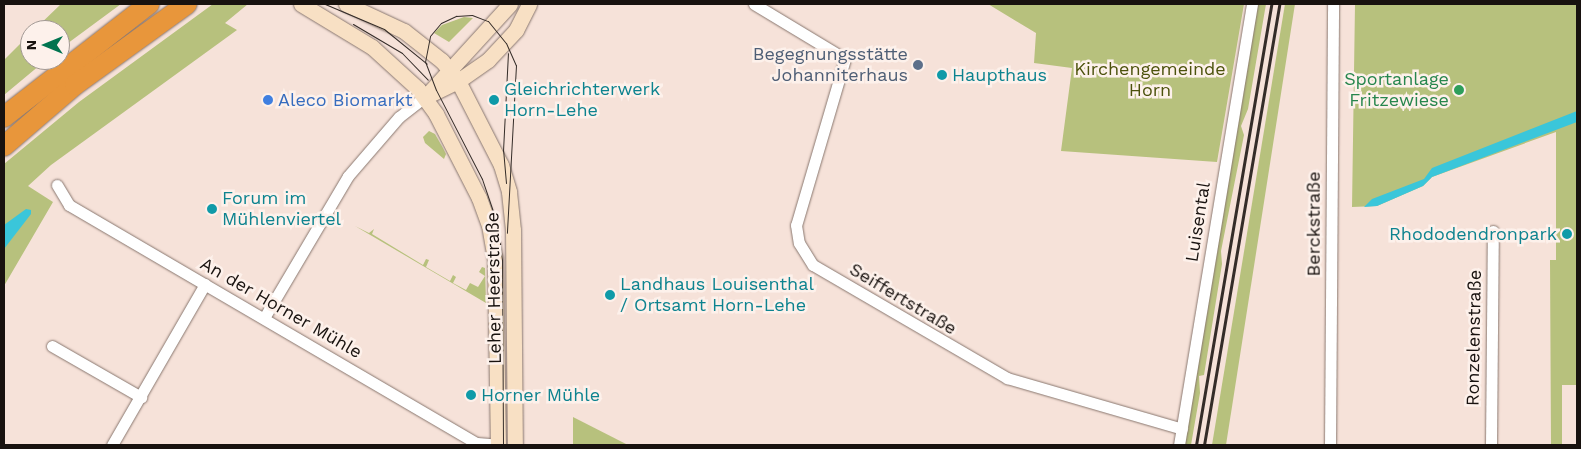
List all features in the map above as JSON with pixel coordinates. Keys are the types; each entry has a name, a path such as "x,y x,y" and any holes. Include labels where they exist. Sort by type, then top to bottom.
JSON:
{"highway":[{"path":"4,117 149,4"},
{"path":"4,146 75,85 187,4"}],"main road":[{"name":"Leher Heerstraße","path":"301,4 372,47 425,97 479,198 492,239 496,268 498,445"},
{"name":"Leher Heerstraße","path":"346,4 404,31 448,68 458,81 497,158 510,197 514,239 514,445"},
{"path":"425,97 448,68 510,4"},
{"path":"425,97 458,81 506,43 529,4"}],"street":[{"name":"Seiffertstraße","path":"754,4 845,59 806,182 796,225 799,243 813,265 1007,378 1182,429"},
{"name":"Luisental","path":"1179,445 1252,4"},
{"name":"Berckstraße","path":"1330,445 1332,4"},
{"path":"264,318 348,176 399,117 425,97"},
{"name":"An der Horner Mühle","path":"57,185 69,204 477,443 498,445"},
{"name":"Ronzelenstraße","path":"1491,445 1493,230"},
{"path":"112,445 205,284"},
{"path":"52,346 141,397"}],"green space":[{"path":"61,4 121,4 70,42 70,20 44,20"},
{"path":"213,4 248,4 225,23 237,30 51,165 28,186 53,202 4,286 4,164 79,102"},
{"name":"Kirchengemeinde Horn","path":"988,4 1244,4 1217,162 1061,151 1072,68 1034,63 1036,33"},
{"path":"1257,4 1266,4 1248,109 1241,126 1244,135 1221,251 1222,264 1204,375 1199,376 1200,393 1191,445 1183,445"},
{"path":"1285,4 1295,4 1226,445 1212,445"},
{"name":"Sportanlage Fritzewiese","path":"1355,4 1577,4 1577,385 1562,385 1562,445 1551,445 1550,260 1556,260 1556,132 1432,177 1423,186 1377,206 1352,207"},
{"path":"464,17 473,18 449,42 434,33 442,25"},
{"path":"20,44 20,70 34,70 4,95 4,60"},
{"path":"429,131 435,134 443,148 446,154 444,159 425,143 423,137"},
{"path":"355,226 369,233 374,229 372,234 423,265 426,259 429,260 426,267 450,281 453,275 456,277 453,283 466,290 470,283 478,287 485,276 479,272 482,267 485,268 486,303"},
{"path":"573,417 628,445 573,445"}],"water":[{"path":"1577,111 1577,122 1432,177 1423,186 1377,206 1364,207 1372,199 1424,179 1432,168"},
{"path":"26,209 31,210 31,214 4,249 4,225"}],"tram line":[{"path":"325,4 384,29 427,64"},
{"path":"503,445 502,260 498,226 482,179 436,90 425,62 430,36 441,23 456,16 472,15 488,21 506,43 516,65 507,233"},
{"path":"353,24 402,53 428,80"},
{"path":"506,183 503,151 508,53"}],"railway":[{"path":"1196,445 1271,4"},
{"path":"1204,445 1279,4"}],"place":[{"name":"Begegnungsstätte Johanniterhaus","path":"918,65"},
{"name":"Haupthaus","path":"942,75"},
{"name":"Sportanlage Fritzewiese","path":"1459,90"},
{"name":"Aleco Biomarkt","path":"268,100"},
{"name":"Gleichrichterwerk Horn-Lehe","path":"494,100"},
{"name":"Forum im Mühlenviertel","path":"212,209"},
{"name":"Rhododendronpark","path":"1567,234"},
{"name":"Landhaus Louisenthal / Ortsamt Horn-Lehe","path":"610,295"},
{"name":"Horner Mühle","path":"471,395"}]}
